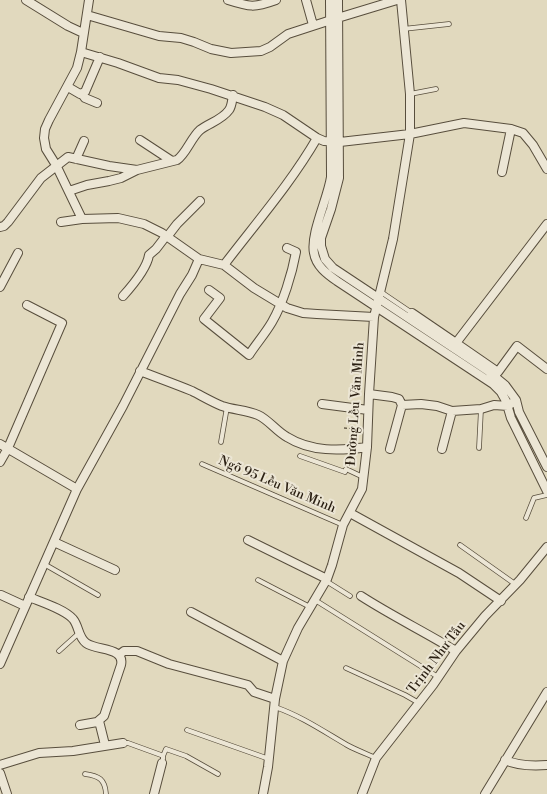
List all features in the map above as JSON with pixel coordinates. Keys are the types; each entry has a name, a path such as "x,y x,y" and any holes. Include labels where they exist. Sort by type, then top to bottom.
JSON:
{"street":[{"path":"26,0 83,34"},
{"path":"82,219 56,165 46,150 44,144 45,128 77,68 89,0"},
{"path":"228,0 247,6 254,6 276,0"},
{"path":"306,0 313,25"},
{"path":"330,0 335,19"},
{"path":"338,0 335,19 330,142 330,181 321,238 321,246 325,259 333,268 379,295 488,371 505,385 516,400 519,412 547,467"},
{"path":"86,15 159,36 181,38 211,49 231,53 261,51 270,48 288,34 397,0"},
{"name":"Đường Lều Văn Minh","path":"263,794 269,759 274,703 283,661 298,628 326,580 332,565 343,525 362,489 367,447 374,317 392,239 410,134 410,94 401,0"},
{"path":"334,43 340,142 339,178 314,244 314,253 317,262 329,276 493,384 501,392 508,406 511,418 547,491"},
{"path":"81,52 100,57 158,78 178,80 232,95 283,115 317,138 330,142 410,134 464,123 511,129 523,133 547,169"},
{"path":"82,94 85,92 100,57"},
{"path":"68,87 82,94 85,98 97,103"},
{"path":"69,191 87,185 121,178 137,170 180,158 189,143 201,130 218,120 229,110 232,95"},
{"path":"502,172 511,129"},
{"path":"224,264 283,188 317,138"},
{"path":"140,140 172,161"},
{"path":"76,159 84,141"},
{"path":"0,227 4,226 8,222 40,178 68,157 137,170"},
{"path":"123,296 134,284 148,262 149,255 156,249 176,224 200,201"},
{"path":"61,222 82,219 118,218 144,224 167,236 199,260 224,264 254,288 287,308 303,313 374,317"},
{"path":"456,343 547,224"},
{"path":"209,290 220,298 204,319 249,355 272,322 294,265 296,252 287,248"},
{"path":"0,287 18,253"},
{"path":"0,664 77,489 199,260"},
{"path":"0,462 4,446 62,323 27,306"},
{"path":"412,313 498,372 517,346 547,369"},
{"path":"140,371 192,391 227,407 248,411 259,415 288,438 306,446 336,450 367,447"},
{"path":"369,394 399,399 402,405 390,449"},
{"path":"402,405 422,404 437,406 452,411 481,409 494,405 508,406 516,400"},
{"path":"322,404 368,410"},
{"path":"442,449 452,411"},
{"path":"4,446 77,489"},
{"path":"350,513 459,573 501,601"},
{"path":"248,540 326,580"},
{"path":"54,542 115,570"},
{"name":"Trịnh Như Tấu","path":"362,794 376,758 456,651 485,616 501,601 547,547"},
{"path":"1,595 25,606"},
{"path":"361,596 386,612 456,651"},
{"path":"29,597 70,616 75,622 85,642 91,646 117,653 122,662 104,716 99,721 80,725"},
{"path":"191,612 283,661"},
{"path":"119,655 124,651 137,651 169,664 248,685 254,692 274,703"},
{"path":"485,794 547,692"},
{"path":"99,721 105,745"},
{"path":"0,764 39,753 73,751 123,743"},
{"path":"154,794 163,760"},
{"path":"505,760 523,765 547,765"},
{"path":"0,773 7,794"}],"lane":[{"path":"403,29 449,24"},
{"path":"410,94 436,89"},
{"path":"379,295 412,313"},
{"path":"221,442 227,407"},
{"path":"479,448 481,409"},
{"path":"300,456 345,472 346,469 363,477"},
{"name":"Ngõ 95 Lều Văn Minh","path":"202,464 343,525"},
{"path":"526,518 534,498 547,495"},
{"path":"460,545 516,584"},
{"path":"44,564 98,595"},
{"path":"258,580 313,604 438,677"},
{"path":"326,580 350,596"},
{"path":"59,651 79,632"},
{"path":"346,668 406,695 418,703"},
{"path":"274,703 349,746 376,758"},
{"path":"187,730 269,759"},
{"path":"123,743 128,743 163,760 166,749 186,756 218,774"},
{"path":"84,774 93,775 101,779 105,786 106,794"}],"path":[{"path":"344,428 368,429"}]}
